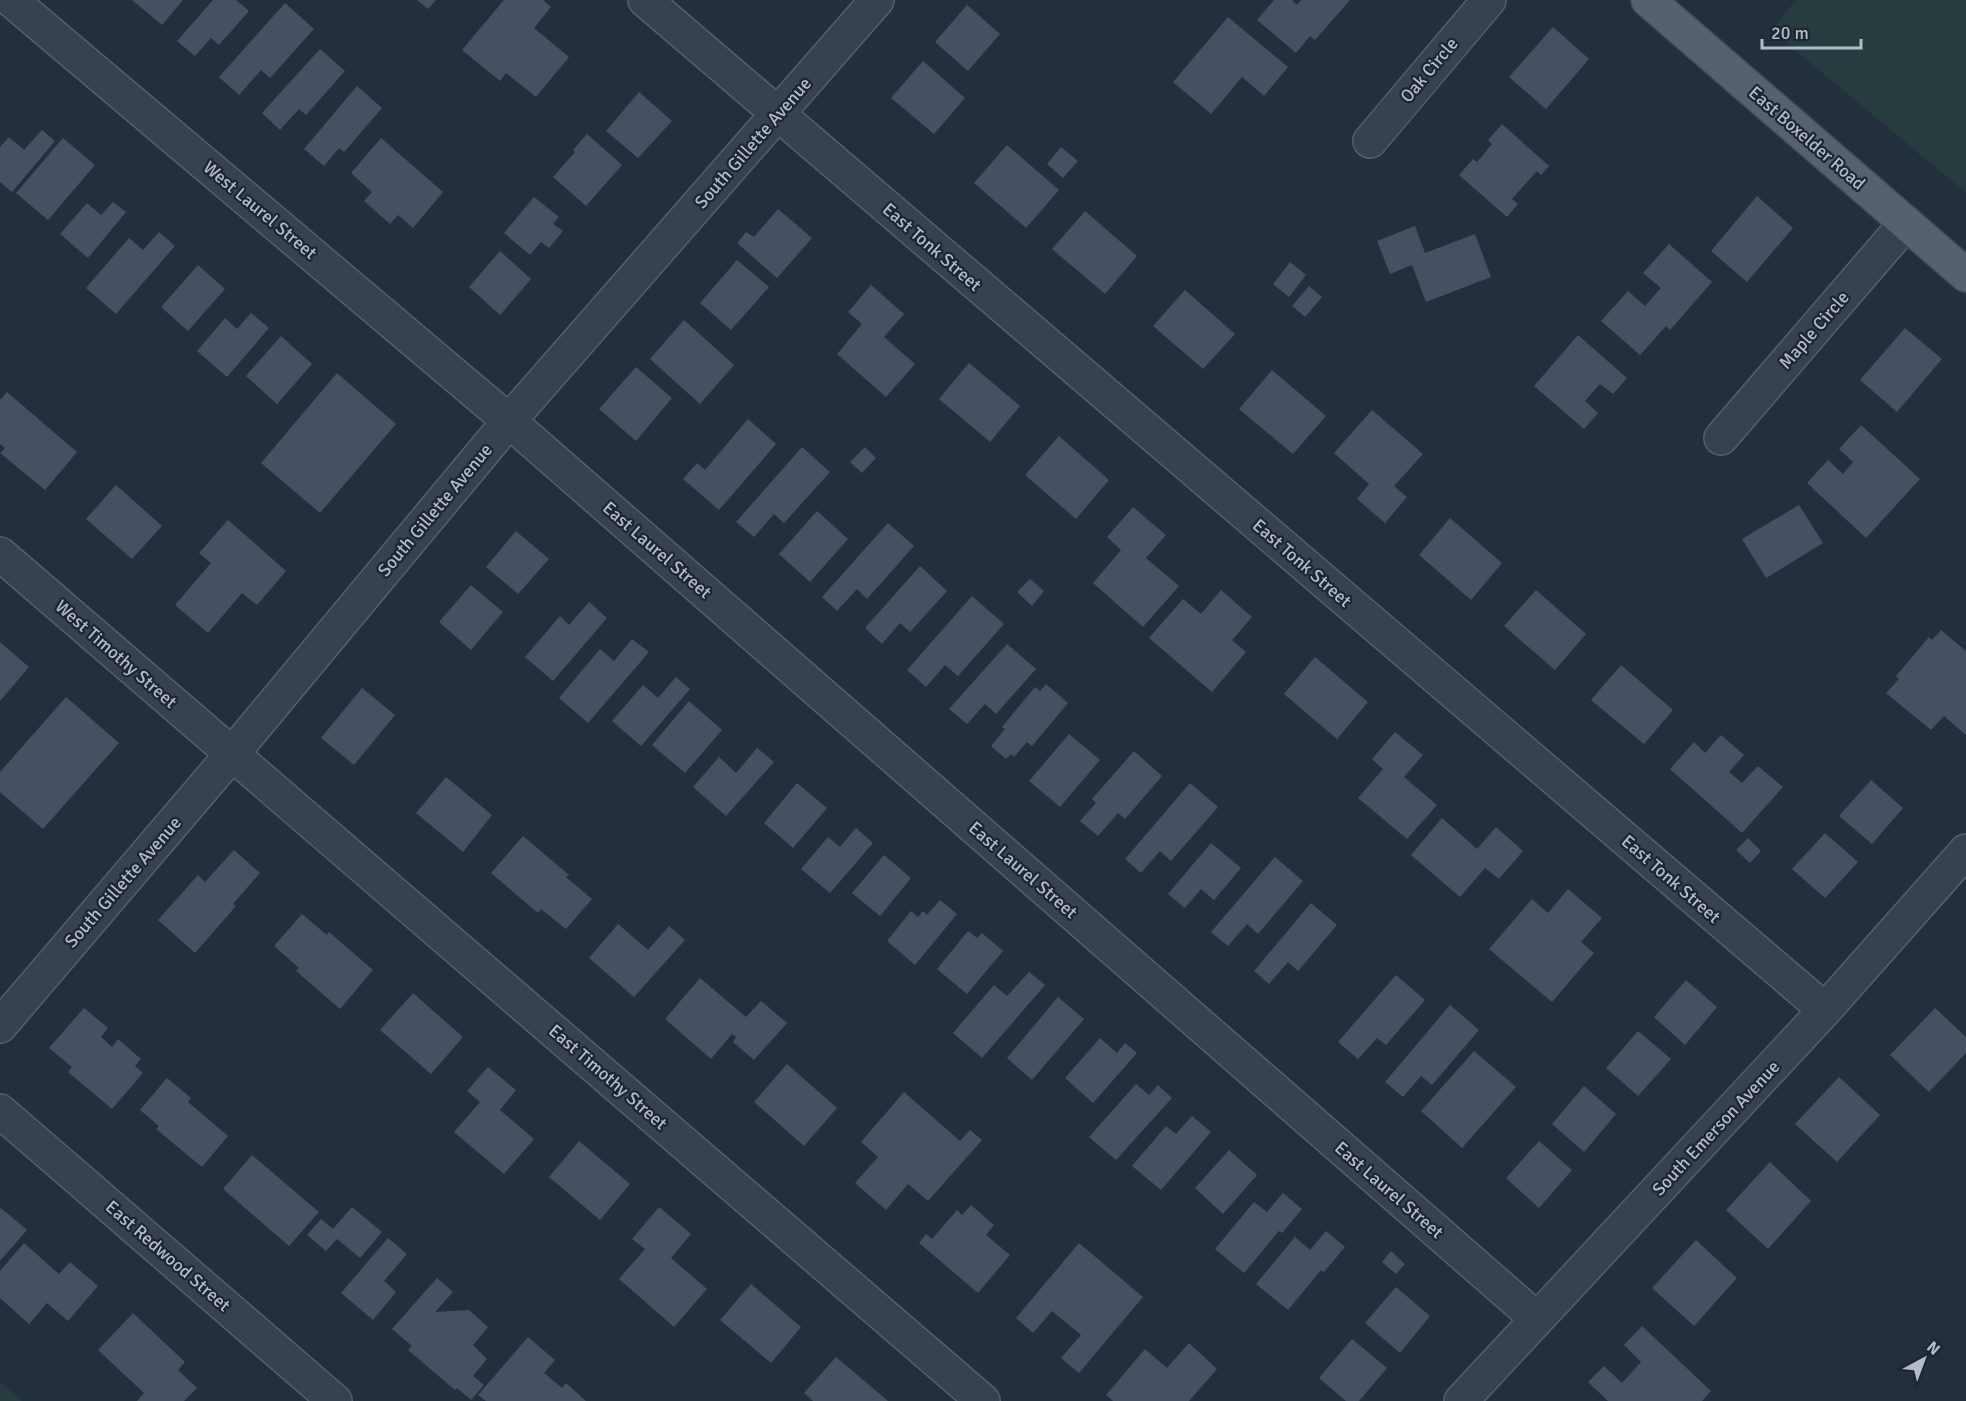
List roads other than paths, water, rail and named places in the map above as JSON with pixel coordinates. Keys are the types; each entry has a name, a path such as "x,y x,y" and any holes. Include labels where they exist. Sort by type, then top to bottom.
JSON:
{"main road":[{"name":"East Boxelder Road","path":"1648,0 1966,275"}],"street":[{"name":"West Laurel Street","path":"11,0 509,421"},
{"name":"East Tonk Street","path":"645,0 1825,1010"},
{"name":"South Gillette Avenue","path":"0,1026 232,754 509,421 877,0"},
{"name":"Oak Circle","path":"1370,141 1488,0"},
{"name":"Maple Circle","path":"1721,438 1906,223"},
{"name":"East Laurel Street","path":"509,421 1537,1319"},
{"name":"West Timothy Street","path":"0,554 232,754"},
{"name":"East Timothy Street","path":"232,754 983,1401"},
{"name":"South Emerson Avenue","path":"1461,1401 1825,1010 1966,851"},
{"name":"East Redwood Street","path":"0,1111 324,1397"}]}
